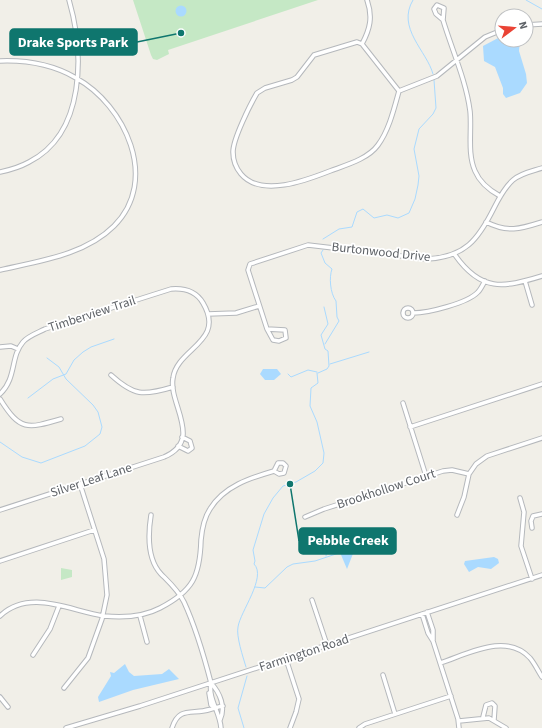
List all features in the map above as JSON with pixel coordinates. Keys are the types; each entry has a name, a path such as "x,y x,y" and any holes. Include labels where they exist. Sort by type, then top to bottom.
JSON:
{"street":[{"path":"0,172 30,162 44,152 59,135 72,108 79,55 77,37 68,0"},
{"path":"362,44 371,24 370,9 367,0"},
{"path":"443,20 470,112 471,152 474,169 478,178 488,189 500,196"},
{"path":"399,91 437,76 485,37 494,33"},
{"path":"357,42 362,44 399,91 386,130 377,146 352,163 314,177 280,186 252,183 244,178 238,169 233,151 256,93 265,88 292,80 297,77 314,55 357,42"},
{"path":"0,62 32,62 77,78 106,102 125,129 134,158 136,175 132,196 123,215 115,226 100,238 67,254 0,270"},
{"name":"Burtonwood Drive","path":"259,306 248,270 249,265 308,245 427,259 445,258 455,255 473,240 486,222 500,196 514,179 542,168"},
{"path":"486,222 498,228 509,230 542,222"},
{"path":"455,255 464,268 485,281 502,285 542,276"},
{"path":"413,313 422,313 464,301 478,292 485,281"},
{"path":"525,281 532,305"},
{"name":"Timberview Trail","path":"18,349 29,336 45,329 171,289 184,289 196,295 201,299 208,314"},
{"path":"208,314 236,313 259,306 267,329 273,340 279,341 286,338 285,330 267,329"},
{"name":"Silver Leaf Lane","path":"1,509 164,457 175,451 182,437 183,421 173,387 174,372 179,362 198,346 206,334 208,327 208,314"},
{"path":"0,347 11,346 18,349 12,378 0,394"},
{"path":"111,375 130,390 142,394 173,387"},
{"path":"410,427 542,384"},
{"path":"0,400 14,419 24,425 37,426 61,419"},
{"path":"402,403 426,476"},
{"name":"Silver Leaf Lane","path":"178,446 188,451 192,448 190,441 182,437"},
{"path":"457,515 464,498 469,474 476,464 487,456 542,438"},
{"path":"0,616 15,605 30,602 59,606 103,616 140,616 160,608 181,596 189,588 198,572 203,527 211,507 222,495 236,485 274,470"},
{"name":"Brookhollow Court","path":"305,518 324,509 426,476 452,470 469,474"},
{"path":"64,688 88,658 103,616 106,595 104,559 80,484"},
{"path":"520,498 524,512 521,546 532,578"},
{"path":"0,504 1,509"},
{"path":"532,528 532,518 535,514 542,514"},
{"path":"151,515 149,528 150,545 155,564 181,596 190,615 211,683 210,703 215,708 220,720 221,728"},
{"path":"0,561 94,530"},
{"name":"Farmington Road","path":"66,728 211,683 542,576"},
{"path":"312,600 327,645"},
{"path":"33,655 50,629 59,606"},
{"path":"427,612 433,630 433,641"},
{"path":"422,614 428,633 433,641 451,696 459,721 459,728"},
{"path":"140,616 147,642"},
{"path":"440,663 496,645 509,645 518,649 530,658 540,669 542,677"},
{"path":"286,659 299,699 290,728"},
{"path":"383,675 395,714"},
{"path":"211,683 217,689 224,710 220,720"},
{"path":"359,728 365,724 451,696"},
{"path":"0,697 8,707"},
{"path":"483,717 486,705 492,703 495,706 494,720"},
{"path":"172,728 178,717 185,712 202,711 223,706"},
{"path":"459,721 483,717 494,720 506,728"}],"green space":[{"path":"133,0 318,0 168,50 169,54 157,60 153,59 151,55"},
{"path":"61,568 72,570 72,577 61,580"}],"water":[{"path":"181,5 185,7 187,11 185,15 181,17 177,15 175,11 177,7"},
{"path":"494,40 494,48 519,48 527,83 520,93 506,98 503,94 503,88 495,67 484,61 483,46"},
{"path":"263,369 277,369 281,374 274,380 265,380 260,374"},
{"path":"346,536 352,539 356,546 347,569 336,543"},
{"path":"494,557 498,559 499,563 491,569 478,567 469,572 464,564 465,561"},
{"path":"125,664 129,672 134,676 162,674 169,669 179,679 133,690 99,702 98,697 111,676 110,672 114,673"}],"waterway":[{"path":"413,0 409,10 408,20 410,30 430,65 433,74"},
{"path":"526,0 542,9"},
{"path":"323,239 339,229 352,227 357,212 363,209 374,218 387,215 398,218 409,213 415,199 418,185 419,176 414,149 419,129 433,114 436,108 434,80"},
{"path":"323,250 321,253 325,263 332,269 332,294 336,301 337,317 339,321 325,344"},
{"path":"318,373 327,369 329,366 328,351 325,349 321,335 328,324 324,307"},
{"path":"28,398 53,379 66,374 74,360 83,352 91,347 114,339"},
{"path":"330,364 369,352"},
{"path":"0,442 22,457 41,463 85,446 100,434 102,427 98,412 93,405 66,379 59,367 47,358"},
{"path":"288,374 291,377 308,370 317,372"},
{"path":"246,667 239,641 238,627 255,586 257,570 254,564 255,561 253,550 264,514 273,498 283,486 296,482 315,471 323,463 324,453 317,422 310,406 311,388 318,383 317,373"},
{"path":"326,556 328,543"},
{"path":"255,587 265,588 287,567 293,564 315,561 339,553"},
{"path":"244,728 238,708 247,676"}],"place":[{"name":"Drake Sports Park","path":"181,33"},
{"name":"Pebble Creek","path":"290,484"}]}
